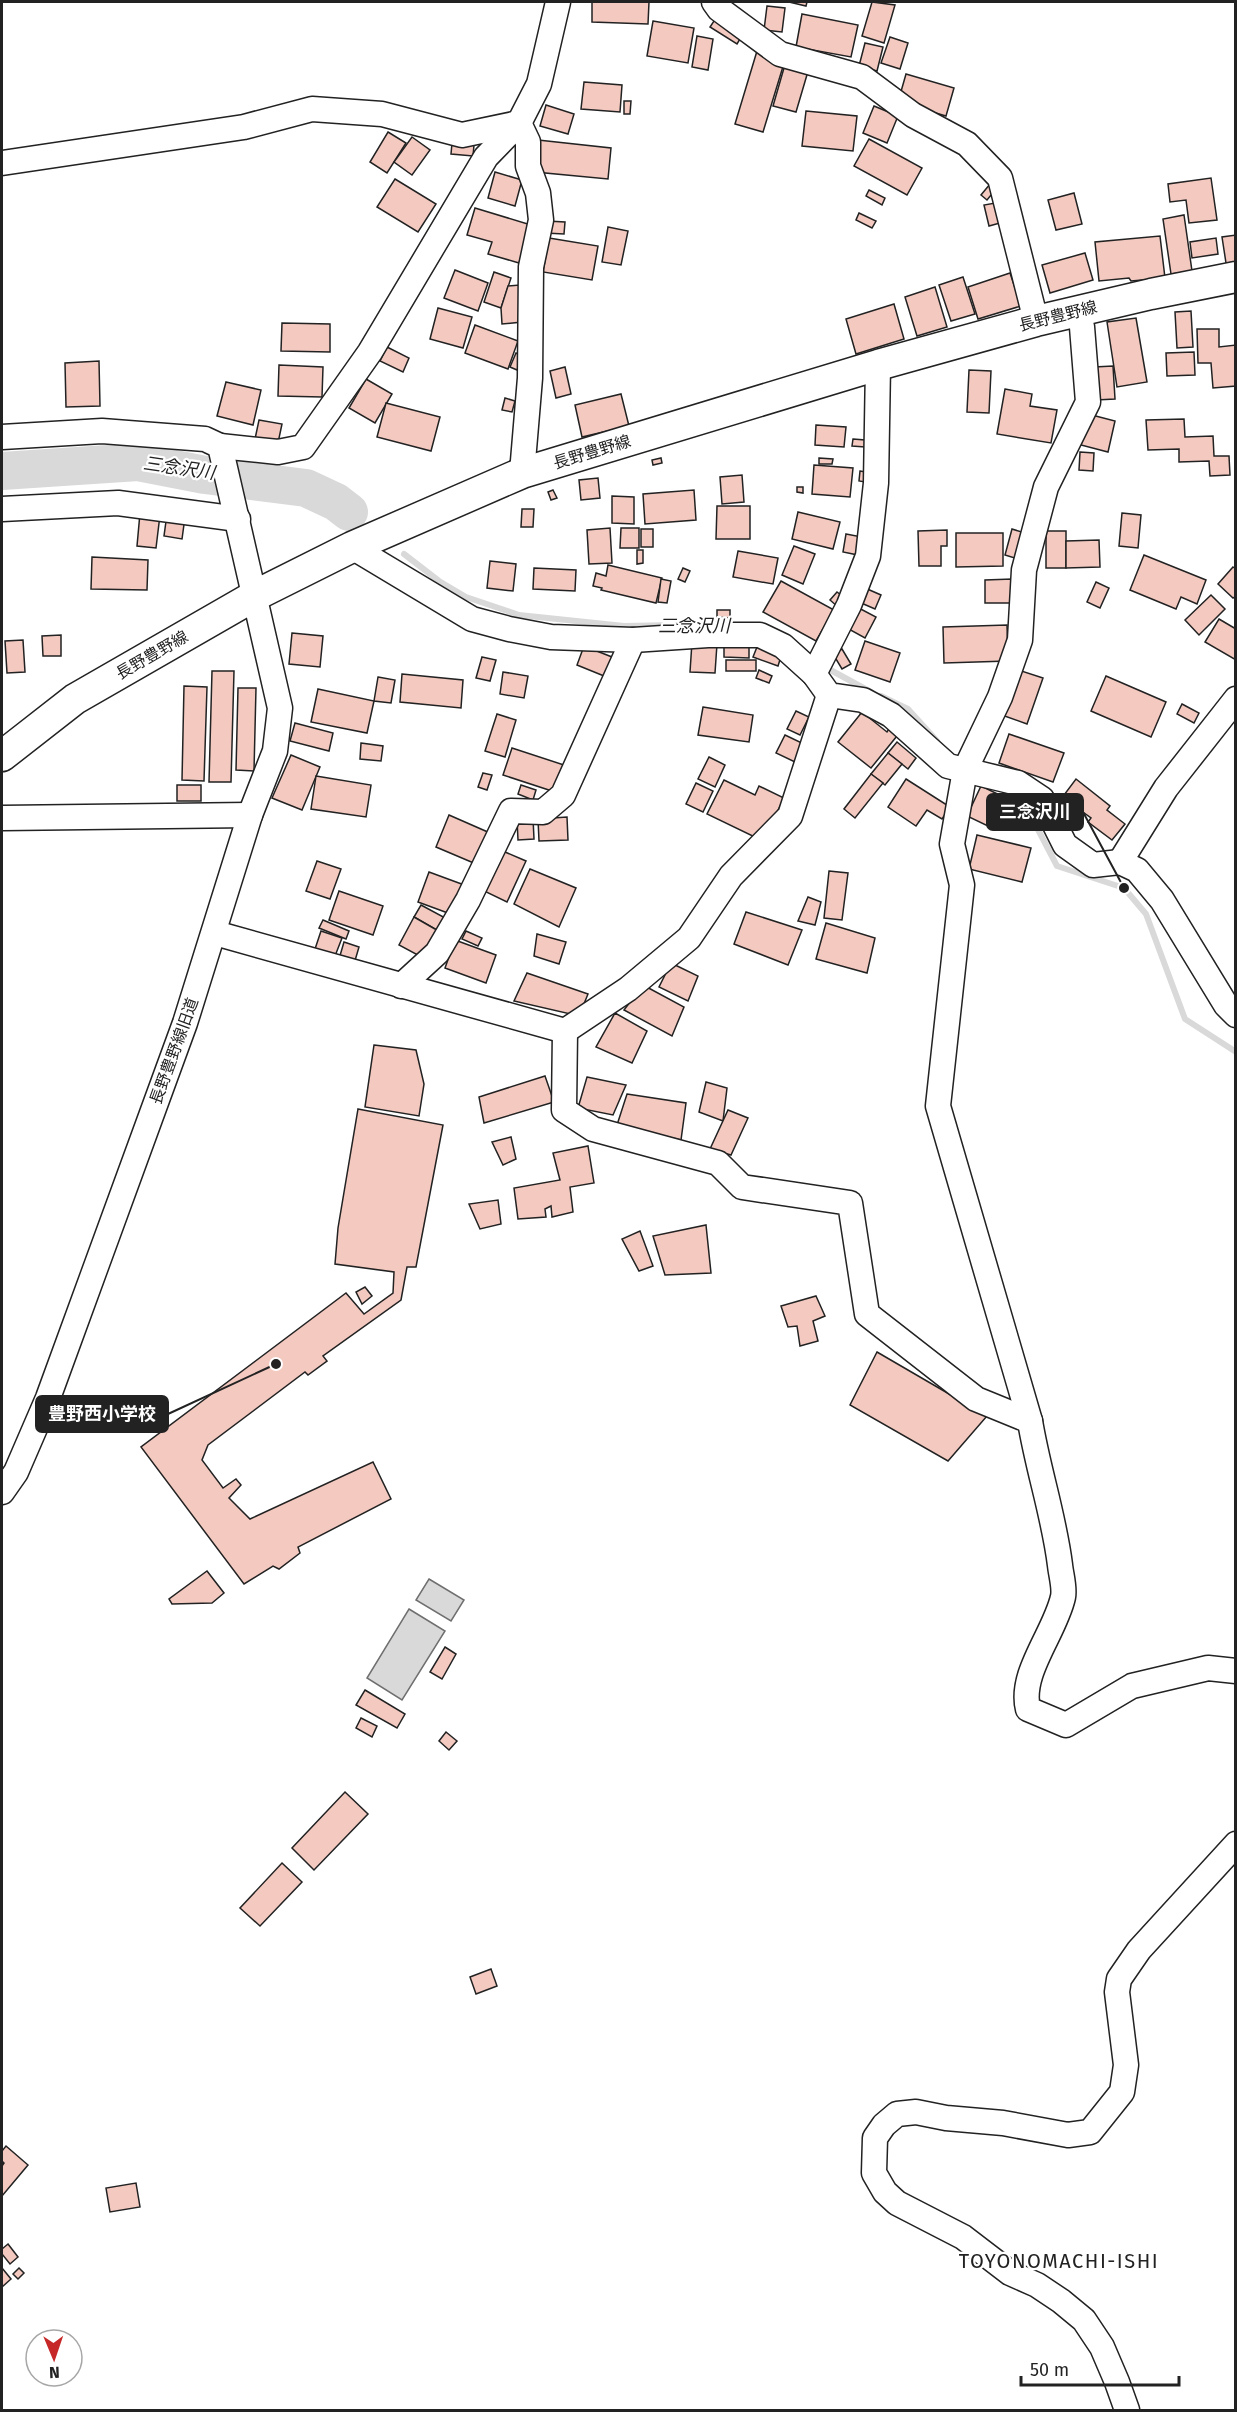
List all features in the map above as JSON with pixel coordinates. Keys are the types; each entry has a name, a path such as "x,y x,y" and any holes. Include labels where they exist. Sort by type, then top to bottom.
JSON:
{"main road":[{"name":"長野豊野線","path":"2,756 75,699 256,595 352,547 522,473 878,365 1036,321 1236,277"}],"street":[{"path":"2,438 102,431 206,439 222,454 278,452 303,447 370,352 486,157 519,123 539,84 558,2"},
{"path":"714,2 719,9 780,54 862,76 913,115 967,144 1000,178 1036,321"},
{"path":"2,163 244,127 312,110 382,114 462,135 519,123"},
{"path":"519,123 528,142 528,166 538,192 541,220 531,267 530,378 522,473"},
{"path":"1078,310 1082,327 1088,402 1046,487 1024,570 1020,640 1000,697 965,770 952,844 962,885 938,1106 1030,1422 1037,1465 1055,1526 1064,1595 1028,1682 1026,1700 1028,1709 1066,1725 1132,1686 1208,1668 1236,1671"},
{"path":"818,667 849,605 868,556 876,483 878,365"},
{"name":"長野豊野線旧道","path":"2,1492 16,1472 48,1398 181,1034 250,815 275,752 280,708 222,454"},
{"path":"2,509 118,503 236,510"},
{"path":"214,933 565,1031 628,989 689,938 731,876 790,816 829,695 818,667 760,635 708,634 633,640 550,637 472,619 352,547"},
{"path":"401,986 437,953 468,900 511,812 543,812 562,795 633,640"},
{"path":"829,695 863,700 891,715 948,766 1018,783 1042,799 1065,845 1093,865 1120,862 1137,870 1162,900 1226,1005 1236,1015"},
{"path":"1120,862 1166,788 1236,699"},
{"path":"2,818 250,815"},
{"path":"565,1031 564,1110 593,1130 718,1163 742,1187 850,1203 867,1314 976,1399 1030,1422"},
{"path":"1127,2410 1118,2382 1102,2347 1083,2320 1061,2301 1037,2285 1010,2273 963,2237 897,2203 885,2192 874,2173 875,2138 884,2125 897,2115 916,2112 946,2118 1003,2123 1068,2135 1090,2132 1122,2092 1126,2065 1117,1992 1119,1979 1139,1950 1236,1844"}],"shaded area":[{"path":"429,1579 464,1600 451,1621 416,1600"},
{"path":"409,1609 445,1631 402,1700 367,1678"}],"building":[{"path":"592,2 649,2 648,24 592,22"},
{"path":"789,2 807,2 806,6"},
{"path":"872,2 895,5 884,43 862,36"},
{"path":"767,6 785,8 782,32 764,30"},
{"path":"802,14 858,25 851,57 796,47"},
{"path":"716,18 743,34 737,44 710,27"},
{"path":"653,21 694,28 688,63 647,56"},
{"path":"697,36 713,39 708,70 692,67"},
{"path":"890,37 908,43 900,69 881,63"},
{"path":"865,43 883,47 877,71 859,66"},
{"path":"757,51 785,60 763,132 735,124"},
{"path":"786,61 809,68 796,112 773,106"},
{"path":"906,74 954,88 946,116 898,102"},
{"path":"584,82 622,85 620,112 581,109"},
{"path":"624,101 631,101 630,114 624,114"},
{"path":"546,105 574,114 568,134 540,126"},
{"path":"874,106 898,116 887,143 863,133"},
{"path":"806,111 857,116 853,151 802,146"},
{"path":"388,132 406,143 387,173 370,162"},
{"path":"412,137 430,150 412,175 394,162"},
{"path":"869,139 922,168 907,195 854,166"},
{"path":"538,140 611,148 608,179 535,172"},
{"path":"452,143 474,145 473,156 451,154"},
{"path":"495,172 522,180 515,206 488,198"},
{"path":"1211,178 1217,220 1189,223 1186,200 1170,202 1168,184"},
{"path":"395,179 436,204 418,232 377,207"},
{"path":"990,184 996,189 987,200 981,195"},
{"path":"869,190 885,198 882,205 866,196"},
{"path":"1074,193 1082,224 1056,230 1048,200"},
{"path":"995,203 1000,223 989,226 984,205"},
{"path":"475,208 531,225 519,263 488,254 492,242 467,235"},
{"path":"859,213 876,221 872,228 856,220"},
{"path":"1184,215 1192,271 1171,274 1163,219"},
{"path":"547,221 565,222 564,234 545,233"},
{"path":"608,227 628,231 621,265 602,262"},
{"path":"1236,235 1236,262 1226,263 1222,237"},
{"path":"1160,236 1165,278 1099,281 1095,242"},
{"path":"549,238 598,246 592,280 543,272"},
{"path":"1216,238 1218,254 1192,258 1190,242"},
{"path":"1085,253 1093,280 1050,293 1042,265"},
{"path":"455,270 488,283 478,311 444,298"},
{"path":"494,272 511,278 501,308 484,302"},
{"path":"1010,273 1021,306 978,319 968,287"},
{"path":"963,277 975,314 951,321 939,285"},
{"path":"520,285 522,322 502,324 501,308 508,286"},
{"path":"935,287 947,327 917,336 905,297"},
{"path":"894,304 904,339 856,354 846,319"},
{"path":"438,308 472,317 463,348 430,339"},
{"path":"1191,311 1193,347 1177,348 1175,312"},
{"path":"1136,318 1147,382 1117,387 1107,322"},
{"path":"282,323 330,324 330,352 281,351"},
{"path":"475,325 518,341 508,369 465,353"},
{"path":"1197,329 1219,329 1219,347 1236,345 1236,386 1213,388 1211,363 1198,363"},
{"path":"387,347 409,358 403,372 380,361"},
{"path":"1194,352 1195,375 1167,376 1166,353"},
{"path":"516,353 523,356 517,370 510,367"},
{"path":"99,361 100,406 66,407 65,363"},
{"path":"279,365 323,367 322,397 278,396"},
{"path":"1113,366 1115,399 1096,400 1094,367"},
{"path":"565,367 571,394 556,398 550,371"},
{"path":"969,370 991,371 989,413 967,412"},
{"path":"366,379 392,394 375,423 349,408"},
{"path":"226,382 261,390 253,425 217,416"},
{"path":"1005,389 1032,394 1030,406 1057,410 1051,443 997,434"},
{"path":"621,394 629,426 582,437 575,405"},
{"path":"505,398 515,401 512,412 502,410"},
{"path":"386,403 440,417 431,451 377,437"},
{"path":"1088,414 1115,421 1108,452 1081,445"},
{"path":"1184,419 1185,437 1213,436 1214,456 1229,456 1230,475 1210,476 1209,461 1179,462 1179,449 1148,450 1146,420"},
{"path":"259,420 282,424 278,443 255,439"},
{"path":"816,425 846,427 844,447 815,445"},
{"path":"853,439 865,440 865,447 852,446"},
{"path":"1080,452 1094,453 1093,471 1079,470"},
{"path":"661,458 662,463 653,465 652,460"},
{"path":"819,458 833,459 832,464 819,464"},
{"path":"814,465 853,468 850,497 812,494"},
{"path":"860,471 866,472 865,482 859,481"},
{"path":"742,475 744,502 722,504 720,477"},
{"path":"598,478 600,498 581,500 579,480"},
{"path":"797,487 803,487 803,493 797,492"},
{"path":"553,490 557,498 551,500 548,492"},
{"path":"694,490 696,520 645,524 643,494"},
{"path":"612,496 634,497 634,524 612,523"},
{"path":"717,506 750,506 750,539 716,539"},
{"path":"522,509 534,509 533,527 521,527"},
{"path":"798,512 840,522 833,549 792,539"},
{"path":"140,513 160,515 156,548 137,546"},
{"path":"1122,513 1141,515 1138,548 1119,546"},
{"path":"167,514 185,517 182,539 164,536"},
{"path":"610,528 612,563 589,564 587,530"},
{"path":"621,528 639,528 639,548 620,548"},
{"path":"641,529 653,529 653,547 641,547"},
{"path":"1012,529 1028,534 1021,560 1005,555"},
{"path":"947,530 947,546 941,546 941,566 919,566 918,531"},
{"path":"1046,531 1066,531 1066,568 1046,568"},
{"path":"956,533 1003,533 1003,566 956,567"},
{"path":"846,534 862,537 858,555 843,552"},
{"path":"1099,540 1100,567 1066,568 1066,541"},
{"path":"794,546 815,554 803,584 782,575"},
{"path":"637,550 643,550 643,563 637,564"},
{"path":"738,551 778,558 773,584 733,577"},
{"path":"1144,555 1206,580 1197,604 1181,597 1176,609 1130,590"},
{"path":"92,557 148,560 147,590 91,589"},
{"path":"490,561 516,564 513,591 487,588"},
{"path":"608,565 662,578 656,603 593,586 596,573 606,576"},
{"path":"1233,567 1236,569 1236,596 1233,598 1218,584"},
{"path":"534,568 576,570 575,591 533,589"},
{"path":"683,568 690,571 685,582 678,579"},
{"path":"661,579 671,581 667,603 658,602"},
{"path":"1012,579 1012,603 985,603 985,580"},
{"path":"781,581 834,610 816,641 763,612"},
{"path":"1096,582 1109,588 1100,608 1087,602"},
{"path":"865,588 881,595 875,609 859,602"},
{"path":"837,592 845,598 838,607 830,600"},
{"path":"1211,595 1225,609 1199,635 1185,620"},
{"path":"855,606 876,617 865,638 845,627"},
{"path":"717,610 730,610 730,618 717,617"},
{"path":"1219,619 1236,629 1236,660 1205,642"},
{"path":"1007,625 1008,661 944,663 943,627"},
{"path":"292,633 323,636 320,667 289,664"},
{"path":"61,635 61,656 43,656 42,636"},
{"path":"23,640 25,672 7,673 5,641"},
{"path":"865,641 900,653 890,682 855,670"},
{"path":"692,642 717,644 715,673 690,672"},
{"path":"724,642 749,643 749,658 724,657"},
{"path":"759,642 783,650 778,666 753,657"},
{"path":"584,646 612,657 604,676 577,665"},
{"path":"842,649 851,664 842,669 833,654"},
{"path":"482,657 496,660 490,681 476,678"},
{"path":"726,660 756,660 756,671 726,671"},
{"path":"1015,669 1043,678 1027,724 999,714"},
{"path":"759,670 772,676 769,683 756,678"},
{"path":"212,671 234,671 231,782 209,782"},
{"path":"503,672 528,676 524,698 500,694"},
{"path":"402,674 463,680 461,708 400,702"},
{"path":"1106,676 1166,702 1151,737 1091,711"},
{"path":"378,677 395,680 391,703 374,701"},
{"path":"184,686 207,687 204,781 182,780"},
{"path":"238,688 256,688 254,771 236,770"},
{"path":"318,689 374,701 367,733 311,722"},
{"path":"1182,704 1199,713 1194,723 1177,714"},
{"path":"703,707 753,715 749,742 698,735"},
{"path":"796,711 809,717 800,735 787,729"},
{"path":"862,712 887,732 892,724 901,731 871,768 838,742"},
{"path":"497,714 516,720 505,757 485,751"},
{"path":"295,723 333,733 329,751 290,741"},
{"path":"1009,734 1064,753 1053,782 999,763"},
{"path":"785,735 804,744 795,762 776,753"},
{"path":"897,742 916,758 908,769 888,753"},
{"path":"361,743 383,746 381,761 360,759"},
{"path":"512,748 567,766 558,793 503,775"},
{"path":"888,753 902,764 885,785 871,774"},
{"path":"291,755 320,767 302,810 272,798"},
{"path":"709,757 725,765 715,787 698,779"},
{"path":"483,773 492,775 487,790 478,787"},
{"path":"871,774 883,783 855,818 844,809"},
{"path":"316,776 371,785 366,817 311,809"},
{"path":"906,779 950,807 942,819 927,810 916,826 888,807"},
{"path":"1076,779 1110,806 1107,810 1125,824 1112,840 1088,822 1091,818 1073,805 1069,811 1058,803"},
{"path":"724,780 755,795 759,786 784,798 763,841 707,814"},
{"path":"696,783 713,791 703,812 686,804"},
{"path":"177,785 201,785 201,801 177,801"},
{"path":"521,785 536,790 533,800 518,794"},
{"path":"981,786 1004,797 990,827 967,816"},
{"path":"449,815 490,833 476,864 436,847"},
{"path":"567,817 568,840 539,841 538,819"},
{"path":"533,818 534,839 518,840 517,819"},
{"path":"977,835 1031,848 1022,882 969,869"},
{"path":"498,849 526,861 507,902 480,889"},
{"path":"317,861 341,869 330,899 306,891"},
{"path":"530,869 576,888 559,927 514,904"},
{"path":"829,871 848,873 842,920 824,918"},
{"path":"429,872 467,886 456,916 418,902"},
{"path":"339,891 383,906 373,935 329,920"},
{"path":"808,897 821,902 815,925 798,921"},
{"path":"421,905 449,920 442,933 414,917"},
{"path":"746,912 802,930 788,965 734,944"},
{"path":"414,917 442,933 427,960 399,945"},
{"path":"323,920 349,931 346,939 319,928"},
{"path":"826,923 875,938 867,973 816,959"},
{"path":"321,931 342,938 335,956 315,949"},
{"path":"466,931 482,938 478,946 462,939"},
{"path":"537,934 566,942 559,964 534,956"},
{"path":"455,940 496,955 486,983 445,968"},
{"path":"344,942 359,947 354,964 339,959"},
{"path":"671,963 698,976 688,1001 659,987"},
{"path":"527,973 588,994 579,1016 514,1001"},
{"path":"643,985 684,1007 672,1036 624,1010"},
{"path":"615,1013 647,1031 632,1063 596,1047"},
{"path":"374,1045 416,1050 424,1084 419,1116 365,1107"},
{"path":"545,1076 554,1102 484,1123 479,1097"},
{"path":"587,1077 626,1085 613,1115 578,1108"},
{"path":"706,1082 727,1088 723,1121 699,1112"},
{"path":"627,1094 686,1103 681,1140 617,1125"},
{"path":"358,1109 443,1125 416,1267 407,1267 401,1300 323,1356 327,1361 308,1375 305,1372 208,1445 202,1460 223,1488 236,1479 241,1485 229,1498 250,1519 373,1462 391,1499 298,1547 300,1553 279,1569 273,1566 244,1584 141,1447 346,1293 364,1314 393,1293 394,1272 335,1264 338,1228"},
{"path":"728,1110 748,1118 731,1155 710,1149"},
{"path":"511,1137 516,1159 503,1165 492,1142"},
{"path":"588,1146 594,1183 570,1187 573,1212 552,1217 551,1206 545,1209 546,1217 518,1219 514,1188 560,1180 553,1153"},
{"path":"498,1200 501,1224 480,1229 469,1204"},
{"path":"706,1225 711,1273 665,1275 653,1236"},
{"path":"640,1231 653,1266 639,1271 622,1239"},
{"path":"365,1287 372,1296 362,1304 356,1292"},
{"path":"816,1296 825,1316 813,1321 818,1341 800,1346 797,1326 788,1327 781,1306"},
{"path":"877,1352 987,1416 948,1461 850,1405"},
{"path":"207,1571 224,1593 212,1603 172,1604 169,1599"},
{"path":"445,1647 456,1654 442,1679 430,1672"},
{"path":"365,1690 405,1714 397,1728 356,1705"},
{"path":"361,1718 377,1726 372,1737 356,1728"},
{"path":"446,1732 457,1741 449,1750 439,1741"},
{"path":"345,1792 368,1814 314,1870 292,1848"},
{"path":"282,1863 302,1882 260,1926 240,1908"},
{"path":"491,1969 497,1986 476,1994 470,1977"},
{"path":"6,2146 28,2165 2,2196 2,2166 4,2163 2,2151"},
{"path":"136,2183 140,2207 110,2212 106,2188"},
{"path":"8,2244 18,2257 10,2264 2,2254 2,2249"},
{"path":"2,2268 11,2279 2,2287"},
{"path":"19,2268 24,2273 18,2279 13,2274"}],"waterway":[{"name":"三念沢川","path":"2,471 138,462 205,475 306,488 336,502 349,512"},
{"name":"三念沢川","path":"404,554 439,581 466,597 519,615 624,626 727,624"},
{"name":"三念沢川","path":"825,667 871,692"},
{"name":"三念沢川","path":"881,696 908,709 937,741"},
{"name":"三念沢川","path":"1020,795 1057,866 1124,888 1146,914 1185,1019 1236,1052"}],"place":[{"name":"三念沢川","path":"1124,888"},
{"name":"豊野西小学校","path":"276,1364"}],"district":[{"name":"TOYONOMACHI-ISHI","path":"1059,2261"}]}
